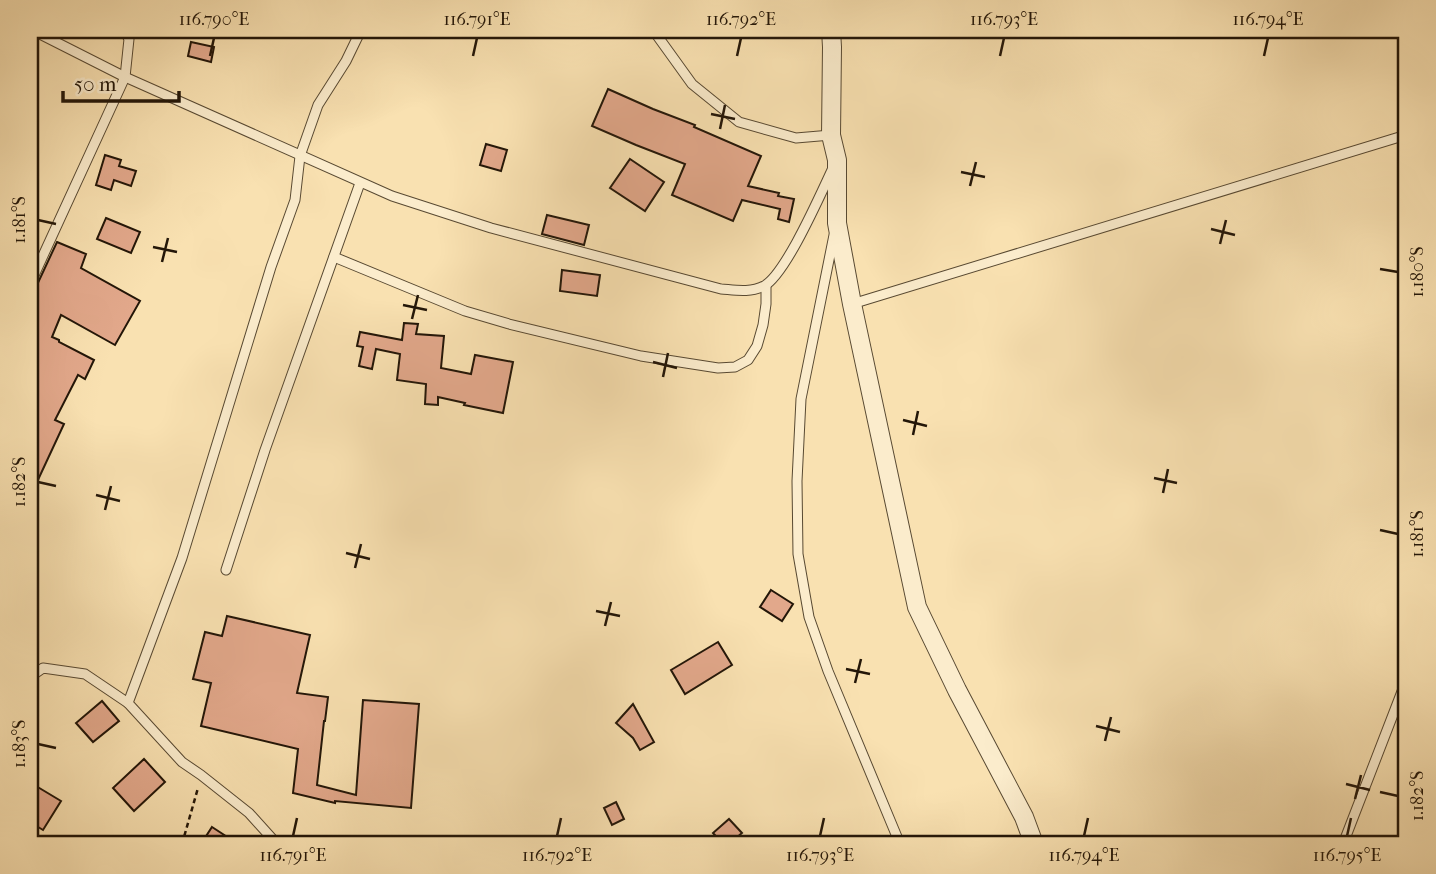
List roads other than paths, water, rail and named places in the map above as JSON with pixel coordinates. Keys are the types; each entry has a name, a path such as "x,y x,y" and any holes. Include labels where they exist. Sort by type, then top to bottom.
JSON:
{"street":[{"path":"831,30 831,135 837,160 837,223 917,607 1024,817 1034,844"}],"lane":[{"path":"32,30 125,77 392,197 491,228 721,289 748,291 766,285 787,261 837,160"},
{"path":"30,284 125,77 130,39 124,30"},
{"path":"128,703 182,558 271,267 295,200 300,156 318,105 346,61 361,30"},
{"path":"655,30 692,84 739,122 796,138 831,135"},
{"path":"852,304 1406,135"},
{"path":"226,570 265,450 360,183"},
{"path":"837,223 801,399 797,481 798,554 809,617 828,671 900,844"},
{"path":"334,257 465,310 509,324 641,356 718,368 735,367 748,360 757,346 763,325 766,285"},
{"path":"30,677 43,667 85,674 128,703 182,762 249,813 277,844"},
{"path":"1343,844 1406,681"}]}
